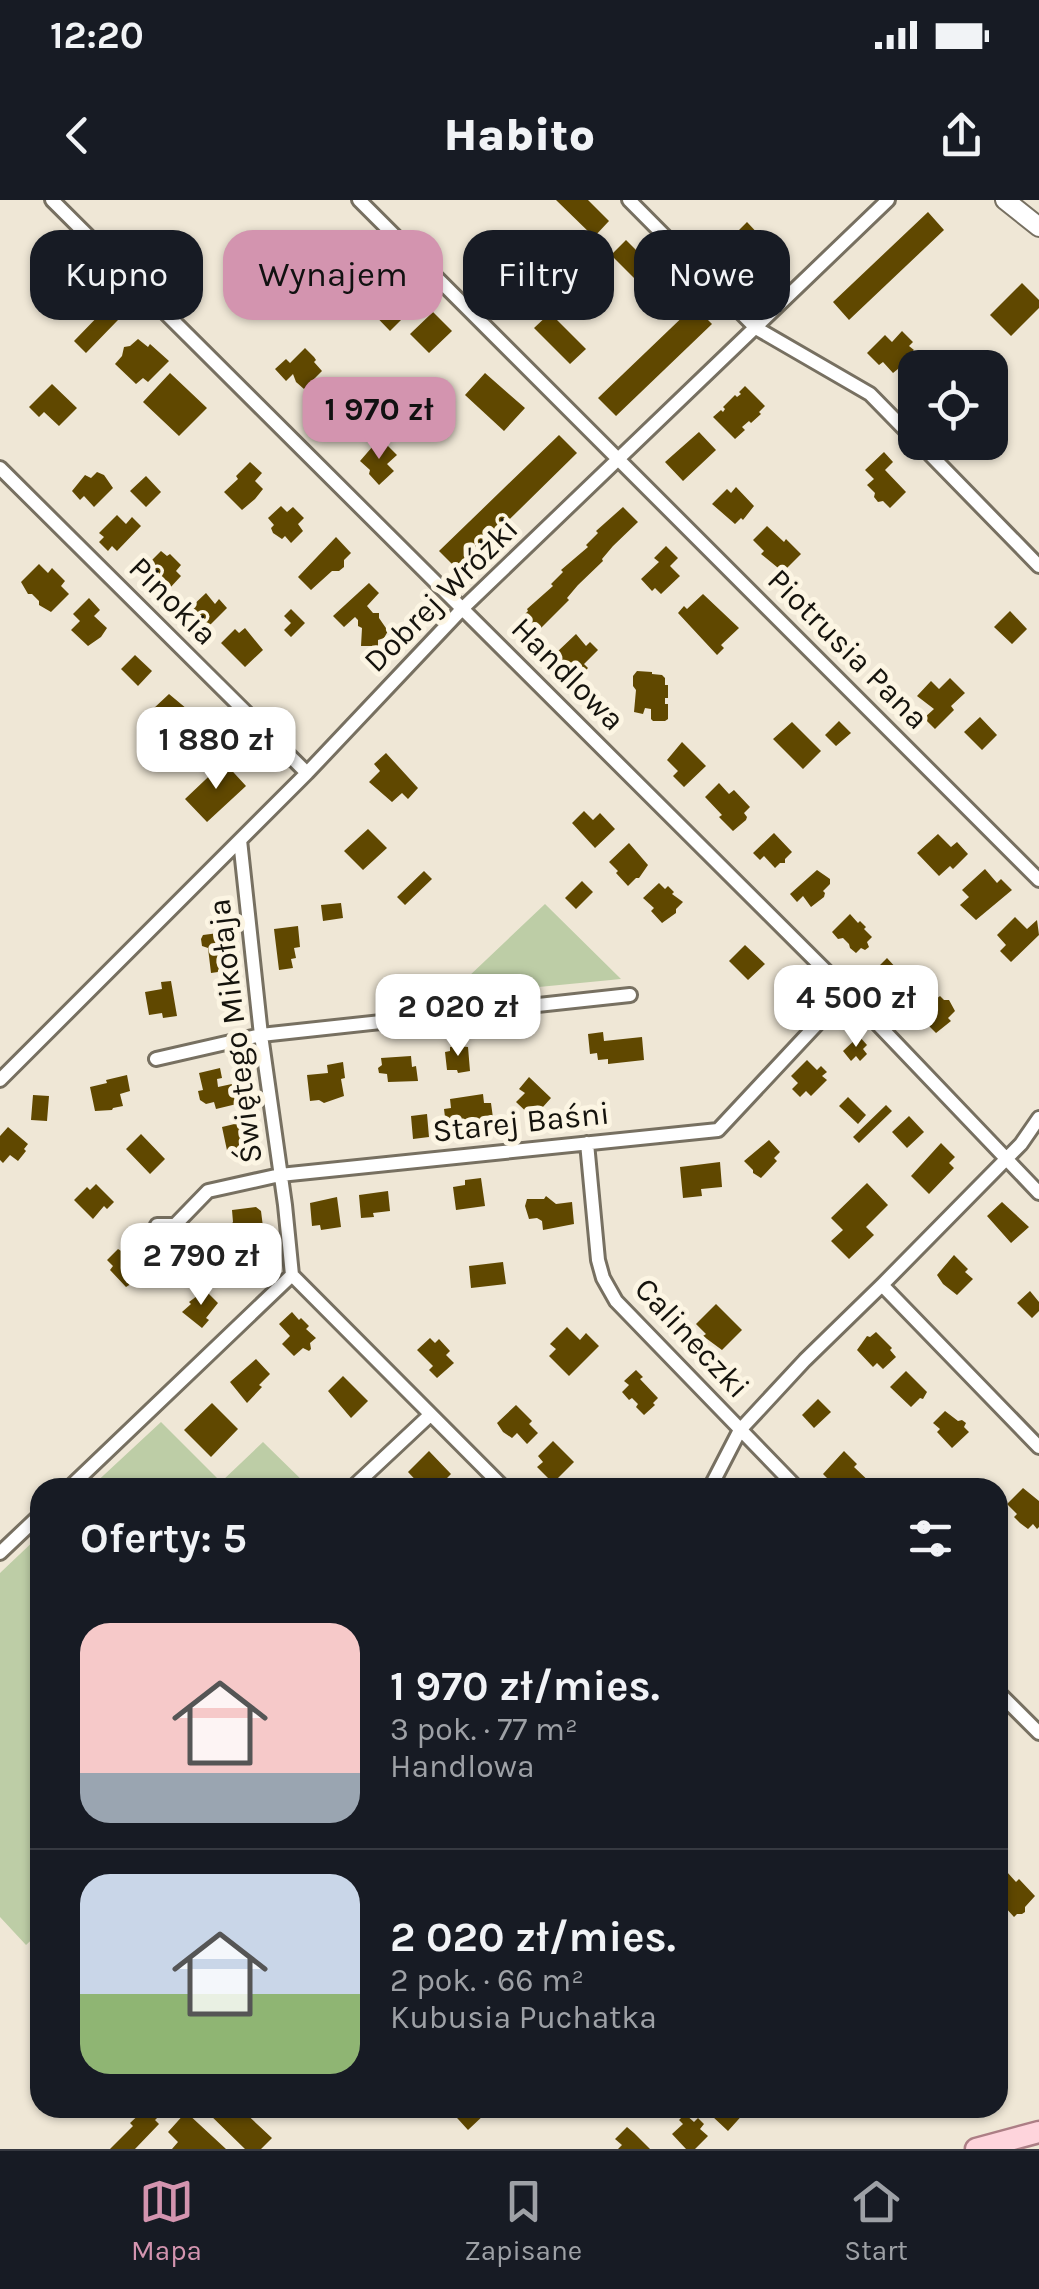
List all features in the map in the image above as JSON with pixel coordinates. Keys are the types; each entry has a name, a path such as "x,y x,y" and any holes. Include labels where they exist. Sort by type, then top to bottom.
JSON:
{"main road":[{"path":"976,2149 1039,2132"}],"street":[{"name":"Handlowa","path":"52,200 847,992 1039,1193"},
{"name":"Piotrusia Pana","path":"359,200 1039,880"},
{"path":"629,200 756,328 870,394 898,423"},
{"name":"Dobrej Wróżki","path":"0,1080 307,773 463,608 888,200"},
{"path":"1005,200 1035,223"},
{"path":"1019,200 1035,223"},
{"path":"935,460 1039,566"},
{"name":"Pinokia","path":"0,468 307,773"},
{"name":"Świętego Mikołaja","path":"240,840 292,1274"},
{"name":"Starej Baśni","path":"157,1225 174,1225 208,1191 280,1175 718,1130 847,992"},
{"path":"156,1059 261,1035 630,995"},
{"path":"715,1478 740,1430 1021,1144 1039,1118"},
{"name":"Calineczki","path":"587,1143 598,1260 616,1301 787,1478"},
{"path":"79,1478 292,1274 494,1478"},
{"path":"882,1286 1039,1448"},
{"path":"363,1478 430,1415"},
{"path":"0,1554 30,1525"},
{"path":"1008,1702 1039,1733"}],"green space":[{"path":"545,904 621,979 448,996"},
{"path":"161,1422 217,1478 101,1478"},
{"path":"263,1442 300,1478 225,1478"},
{"path":"30,1544 30,1941 26,1945 0,1917 0,1573"}],"building":[{"path":"556,200 588,200 609,221 601,230 587,230"},
{"path":"928,212 944,230 849,320 833,302"},
{"path":"626,240 634,248 634,278 614,258 614,252"},
{"path":"1022,283 1039,300 1039,308 1011,336 990,315"},
{"path":"94,320 118,320 86,353 74,341"},
{"path":"379,320 401,320 390,331"},
{"path":"425,320 441,320 452,331 429,353 410,334"},
{"path":"543,320 557,320 586,349 570,364 534,328"},
{"path":"679,320 708,320 712,324 616,416 598,398"},
{"path":"902,331 913,342 909,346 914,350 898,350 898,369 893,373 867,353 885,335 892,342"},
{"path":"138,339 169,361 148,382 143,378 136,384 115,364 124,347"},
{"path":"305,348 322,371 304,389 293,374 286,381 275,369 286,359 290,363"},
{"path":"170,373 207,408 179,436 143,402"},
{"path":"485,373 525,408 504,431 465,395"},
{"path":"52,384 77,408 59,426 44,412 39,417 29,407"},
{"path":"745,386 765,406 735,439 713,417 723,412 723,407 741,394"},
{"path":"347,400 360,413 356,417 362,423 346,438 326,420"},
{"path":"699,432 716,450 683,481 665,462"},
{"path":"559,435 577,453 458,570 439,551"},
{"path":"384,442 397,455 387,464 394,471 379,485 360,461 373,446 376,449"},
{"path":"884,452 893,462 885,470 906,492 890,508 874,497 867,485 874,479 865,470"},
{"path":"250,462 262,473 255,481 263,489 242,510 224,492"},
{"path":"97,472 113,488 94,507 84,496 80,500 72,491 85,475 91,478"},
{"path":"146,476 161,492 146,507 130,491"},
{"path":"736,487 754,506 735,524 712,504 727,489 731,493"},
{"path":"281,506 287,512 293,507 304,518 298,524 303,531 291,543 285,536 282,539 273,533 274,525 268,518"},
{"path":"623,507 638,522 532,637 517,622 553,586 561,570 588,547 596,531"},
{"path":"117,515 126,524 132,517 141,526 117,551 112,546 108,551 99,542 104,537 99,533"},
{"path":"767,526 801,554 783,572 761,554 764,551 753,540"},
{"path":"336,537 351,553 344,560 344,567 332,571 311,590 298,577"},
{"path":"666,546 678,558 670,566 680,576 661,594 641,579 659,562 654,558"},
{"path":"161,551 181,565 176,571 181,576 169,589 146,566"},
{"path":"39,564 48,573 52,568 65,581 61,586 69,594 51,612 28,594 21,582"},
{"path":"369,583 379,593 367,606 373,613 379,613 388,631 378,640 378,646 361,646 362,628 355,617 344,627 333,616"},
{"path":"206,593 215,604 219,599 227,608 204,631 187,611"},
{"path":"703,594 739,628 721,645 724,648 717,655 678,613"},
{"path":"89,598 100,610 94,616 107,628 88,646 71,630 80,621 73,614"},
{"path":"291,609 305,623 291,637 284,630 291,623 284,616"},
{"path":"1010,611 1027,629 1012,644 994,627"},
{"path":"245,628 263,650 245,667 221,643 235,629 239,633"},
{"path":"576,634 586,646 590,642 598,650 584,664 588,668 577,679 556,653"},
{"path":"135,655 152,671 138,686 121,669"},
{"path":"637,671 665,678 665,721 653,721 651,709 645,708 643,714 634,712 633,676"},
{"path":"950,678 965,693 935,729 924,718 934,709 917,696 931,681 939,689"},
{"path":"169,694 187,709 168,728 153,709"},
{"path":"980,717 997,735 982,750 964,732"},
{"path":"839,721 851,733 836,746 825,735"},
{"path":"792,722 821,751 803,769 773,739"},
{"path":"682,742 706,766 684,787 673,776 678,771 667,760"},
{"path":"386,753 418,788 408,799 402,793 392,802 369,782 380,771 374,764"},
{"path":"224,762 246,786 207,822 185,799"},
{"path":"719,783 729,794 734,790 750,807 744,813 746,820 733,831 705,797"},
{"path":"584,811 593,820 600,813 615,829 595,848 572,823"},
{"path":"368,829 387,848 363,870 344,851"},
{"path":"774,833 792,852 785,863 775,868 764,856 760,860 753,853"},
{"path":"938,834 951,847 957,842 968,854 939,876 917,853"},
{"path":"629,843 648,865 628,886 609,862"},
{"path":"985,869 997,883 1001,879 1012,890 976,920 960,905 969,897 962,890"},
{"path":"817,870 830,879 824,897 811,907 803,896 797,902 790,894"},
{"path":"424,871 432,879 405,905 397,897"},
{"path":"582,881 593,892 576,909 565,898"},
{"path":"659,883 665,889 668,886 683,902 662,923 643,898"},
{"path":"341,903 343,918 323,921 321,905"},
{"path":"850,914 872,937 867,942 869,947 856,953 832,932"},
{"path":"1015,917 1027,929 1037,920 1039,935 1011,962 1000,951 1006,945 997,935"},
{"path":"298,926 300,947 294,948 293,968 279,970 274,929"},
{"path":"226,932 232,970 211,973 208,948 202,946 201,939 203,935"},
{"path":"745,945 765,964 748,980 729,961"},
{"path":"887,958 914,979 893,1000 872,973"},
{"path":"171,981 177,1016 149,1015 145,992 162,989 161,982"},
{"path":"930,993 936,999 940,996 949,1000 955,1011 948,1018 951,1021 936,1033 916,1008"},
{"path":"603,1032 604,1041 642,1037 644,1060 608,1064 608,1059 598,1060 597,1053 590,1054 588,1034"},
{"path":"859,1036 867,1045 863,1049 867,1054 860,1061 856,1056 851,1061 843,1051"},
{"path":"457,1046 468,1047 470,1071 447,1070 445,1052"},
{"path":"411,1056 418,1081 388,1082 387,1074 379,1073 381,1058"},
{"path":"807,1060 817,1070 821,1066 827,1072 822,1076 827,1080 811,1096 806,1091 800,1097 792,1089 798,1083 791,1076"},
{"path":"343,1062 344,1096 324,1103 310,1101 307,1075 328,1073 327,1065"},
{"path":"220,1068 222,1078 217,1079 218,1087 241,1082 245,1102 216,1109 214,1102 206,1104 200,1100 198,1091 203,1090 199,1073"},
{"path":"127,1075 130,1091 120,1094 123,1106 95,1111 90,1087"},
{"path":"529,1077 551,1098 533,1118 516,1102 525,1093 519,1089"},
{"path":"483,1094 484,1103 491,1103 493,1118 479,1120 480,1126 472,1128 461,1129 461,1123 446,1125 444,1109 451,1108 450,1099"},
{"path":"33,1095 49,1096 47,1121 31,1120"},
{"path":"848,1097 866,1115 858,1124 839,1106"},
{"path":"886,1105 892,1111 859,1143 853,1137"},
{"path":"427,1114 429,1137 413,1139 411,1116"},
{"path":"909,1116 924,1132 907,1148 892,1132"},
{"path":"247,1121 248,1150 228,1155 222,1127"},
{"path":"8,1127 28,1144 18,1161 10,1155 3,1163 0,1136"},
{"path":"141,1134 165,1159 150,1174 126,1149"},
{"path":"769,1140 780,1152 761,1178 744,1161"},
{"path":"941,1143 955,1157 949,1163 954,1168 929,1194 911,1176"},
{"path":"720,1162 722,1187 701,1189 702,1196 683,1198 680,1167"},
{"path":"481,1178 485,1206 456,1210 453,1187"},
{"path":"867,1183 888,1205 866,1227 874,1235 849,1259 831,1241 843,1230 831,1218"},
{"path":"96,1184 114,1202 107,1209 104,1206 93,1219 74,1200"},
{"path":"388,1191 390,1211 361,1218 359,1195"},
{"path":"546,1196 556,1204 572,1202 574,1224 543,1230 542,1221 529,1219 527,1199"},
{"path":"337,1197 341,1227 321,1230 320,1225 312,1226 310,1203"},
{"path":"1002,1202 1029,1227 1011,1243 987,1216"},
{"path":"256,1207 261,1211 264,1235 235,1238 230,1226 232,1210"},
{"path":"118,1249 129,1256 133,1252 138,1257 134,1261 143,1270 126,1287 110,1270 113,1266 107,1260"},
{"path":"954,1255 973,1279 957,1295 937,1275"},
{"path":"503,1262 506,1284 471,1288 469,1266"},
{"path":"205,1290 218,1303 202,1328 182,1312"},
{"path":"1030,1291 1039,1302 1039,1311 1032,1318 1017,1303"},
{"path":"716,1304 742,1330 722,1350 703,1336 706,1334 696,1324"},
{"path":"292,1312 316,1338 309,1351 303,1348 294,1356 282,1344 290,1336 279,1324"},
{"path":"567,1327 580,1340 586,1333 599,1346 569,1376 549,1356 556,1349 550,1344"},
{"path":"876,1332 896,1357 883,1369 877,1363 873,1367 857,1350 867,1336"},
{"path":"430,1338 435,1343 439,1339 454,1363 437,1378 429,1370 433,1366 417,1350"},
{"path":"256,1359 270,1374 247,1403 230,1382"},
{"path":"636,1370 658,1398 644,1415 636,1407 638,1404 622,1392 629,1385 624,1381"},
{"path":"906,1371 927,1392 911,1407 890,1387"},
{"path":"343,1376 368,1401 351,1418 328,1391"},
{"path":"818,1399 831,1412 814,1428 802,1415"},
{"path":"212,1403 238,1429 211,1457 184,1430"},
{"path":"516,1405 538,1433 527,1444 517,1433 512,1438 503,1432 497,1423"},
{"path":"945,1411 966,1423 964,1427 969,1432 952,1448 933,1423"},
{"path":"553,1441 574,1462 558,1478 548,1478 537,1467 543,1462 538,1456"},
{"path":"429,1451 451,1474 447,1478 414,1478 408,1472"},
{"path":"844,1451 866,1478 827,1478 823,1474"},
{"path":"1023,1488 1039,1501 1039,1527 1033,1524 1028,1529 1020,1523 1008,1503"},
{"path":"1008,1873 1035,1896 1025,1912 1014,1917 1008,1910"},
{"path":"135,2118 157,2118 159,2124 135,2149 110,2149 133,2126 130,2123"},
{"path":"181,2118 192,2118 226,2149 172,2149 178,2142 168,2132"},
{"path":"213,2118 251,2118 272,2138 261,2149 245,2149"},
{"path":"457,2118 481,2118 468,2130"},
{"path":"690,2118 694,2122 698,2118 704,2124 700,2129 708,2136 695,2149 686,2149 672,2134 683,2124 679,2120"},
{"path":"714,2118 740,2118 728,2131"},
{"path":"627,2127 650,2149 618,2149 622,2145 615,2139"}]}
